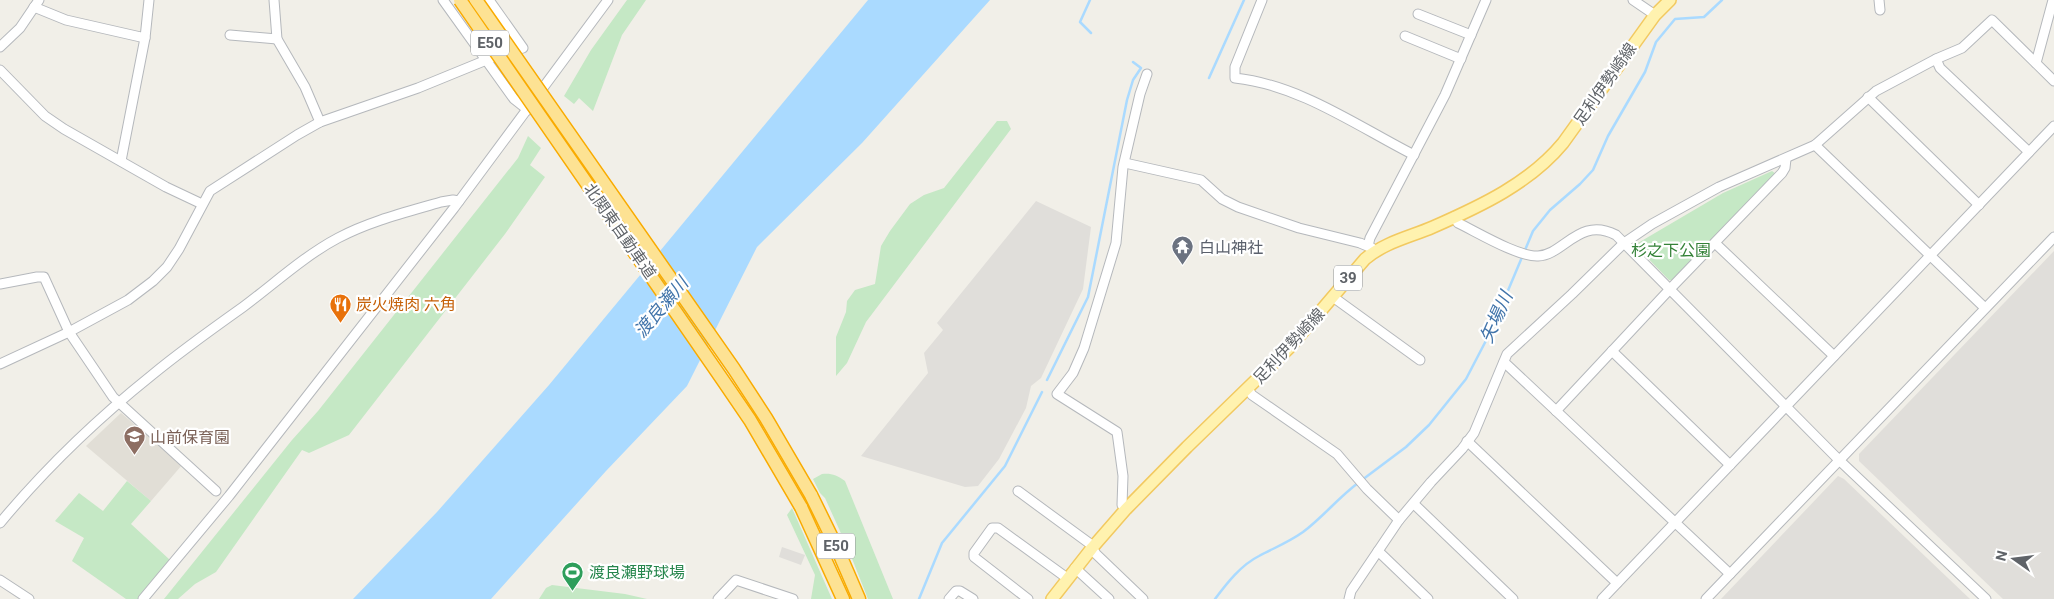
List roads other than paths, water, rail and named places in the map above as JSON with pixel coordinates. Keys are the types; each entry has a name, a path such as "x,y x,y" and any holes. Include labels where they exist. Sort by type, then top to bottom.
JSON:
{"highway":[{"name":"北関東自動車道","path":"460,0 754,427 801,507 843,599"},
{"name":"北関東自動車道","path":"476,0 734,369 766,418 810,495 837,548 859,599"}],"main road":[{"name":"足利伊勢崎線","path":"1052,599 1075,568 1126,509 1289,348 1372,248 1454,217 1508,190 1548,160 1654,15 1670,0"}],"street":[{"path":"121,161 145,38 149,0"},
{"path":"274,0 277,38 305,87 320,122"},
{"path":"443,0 514,98 528,110"},
{"path":"0,364 69,332 128,300 153,281 167,267 179,249 210,191 320,122 418,88 506,52 523,48 489,0"},
{"path":"143,599 229,496 459,201 608,0"},
{"path":"1262,0 1235,66 1235,78 1247,79 1322,105 1414,155"},
{"path":"1124,163 1200,180 1222,199 1238,207 1299,228 1372,248 1370,238 1414,155 1461,59 1486,0"},
{"path":"1633,0 1654,15"},
{"path":"2036,63 2053,0"},
{"path":"0,47 20,28 37,4 66,20 145,38"},
{"path":"1418,14 1472,35"},
{"path":"1349,599 1352,591 1399,520 1467,441 1478,425 1507,354 1513,346 1572,294 1624,243 1652,224 1719,187 1815,145 1868,97 1896,79 1962,48 1992,20 2054,81"},
{"path":"230,35 277,38"},
{"path":"1405,36 1461,59"},
{"path":"1936,59 1940,68 2029,152"},
{"path":"0,70 45,116 64,129 166,187 202,204"},
{"path":"1126,509 1122,505 1123,476 1117,432 1057,394 1072,373 1084,348 1116,243 1124,163 1140,94 1147,74"},
{"path":"1868,97 1979,205"},
{"path":"1602,599 2054,126"},
{"path":"1815,145 1985,308"},
{"path":"1556,411 1782,173 1786,159"},
{"path":"0,523 53,465 152,375 336,239 392,216 449,200 459,201"},
{"path":"1454,217 1458,223 1517,250 1539,256 1546,254 1575,236 1592,231 1609,231 1616,235 1839,460 1986,599"},
{"path":"1706,599 2054,236"},
{"path":"1715,243 1834,356"},
{"path":"0,284 37,276 44,277 69,332 118,404 216,492"},
{"path":"1333,297 1420,360"},
{"path":"1612,351 1730,465"},
{"path":"1504,362 1730,574"},
{"path":"1248,389 1252,395 1337,454 1367,489 1399,520"},
{"path":"1467,441 1617,583"},
{"path":"1018,491 1088,543 1143,599"},
{"path":"1414,504 1513,599"},
{"path":"1028,599 974,557 974,553 992,528 998,528 1067,578"},
{"path":"1378,551 1428,599"},
{"path":"1075,568 1109,599"},
{"path":"0,580 29,599"},
{"path":"718,599 736,580 779,597 793,599"},
{"path":"949,599 956,591 960,591 973,599"}],"water":[{"name":"渡良瀬川","path":"868,0 990,0 862,143 757,247 687,386 606,471 491,599 353,599 437,512 549,385"}],"waterway":[{"path":"1090,0 1080,22 1091,33"},
{"path":"1209,78 1244,0"},
{"name":"矢場川","path":"1362,480 1406,447 1429,425 1466,379 1491,331 1533,231 1550,210 1593,170 1608,136 1645,72 1656,42 1675,19 1704,17 1722,0"},
{"path":"1047,380 1088,297 1127,100 1133,80 1141,68 1133,62"},
{"path":"919,599 942,543 1005,466 1042,392"},
{"name":"矢場川","path":"1215,599 1246,564 1303,532 1358,483"}],"place":[{"name":"白山神社","path":"1183,266"},
{"name":"炭火焼肉 六角","path":"340,323"},
{"name":"山前保育園","path":"134,456"},
{"name":"渡良瀬野球場","path":"573,591"}],"park label":[{"name":"杉之下公園","path":"1671,250"}]}
